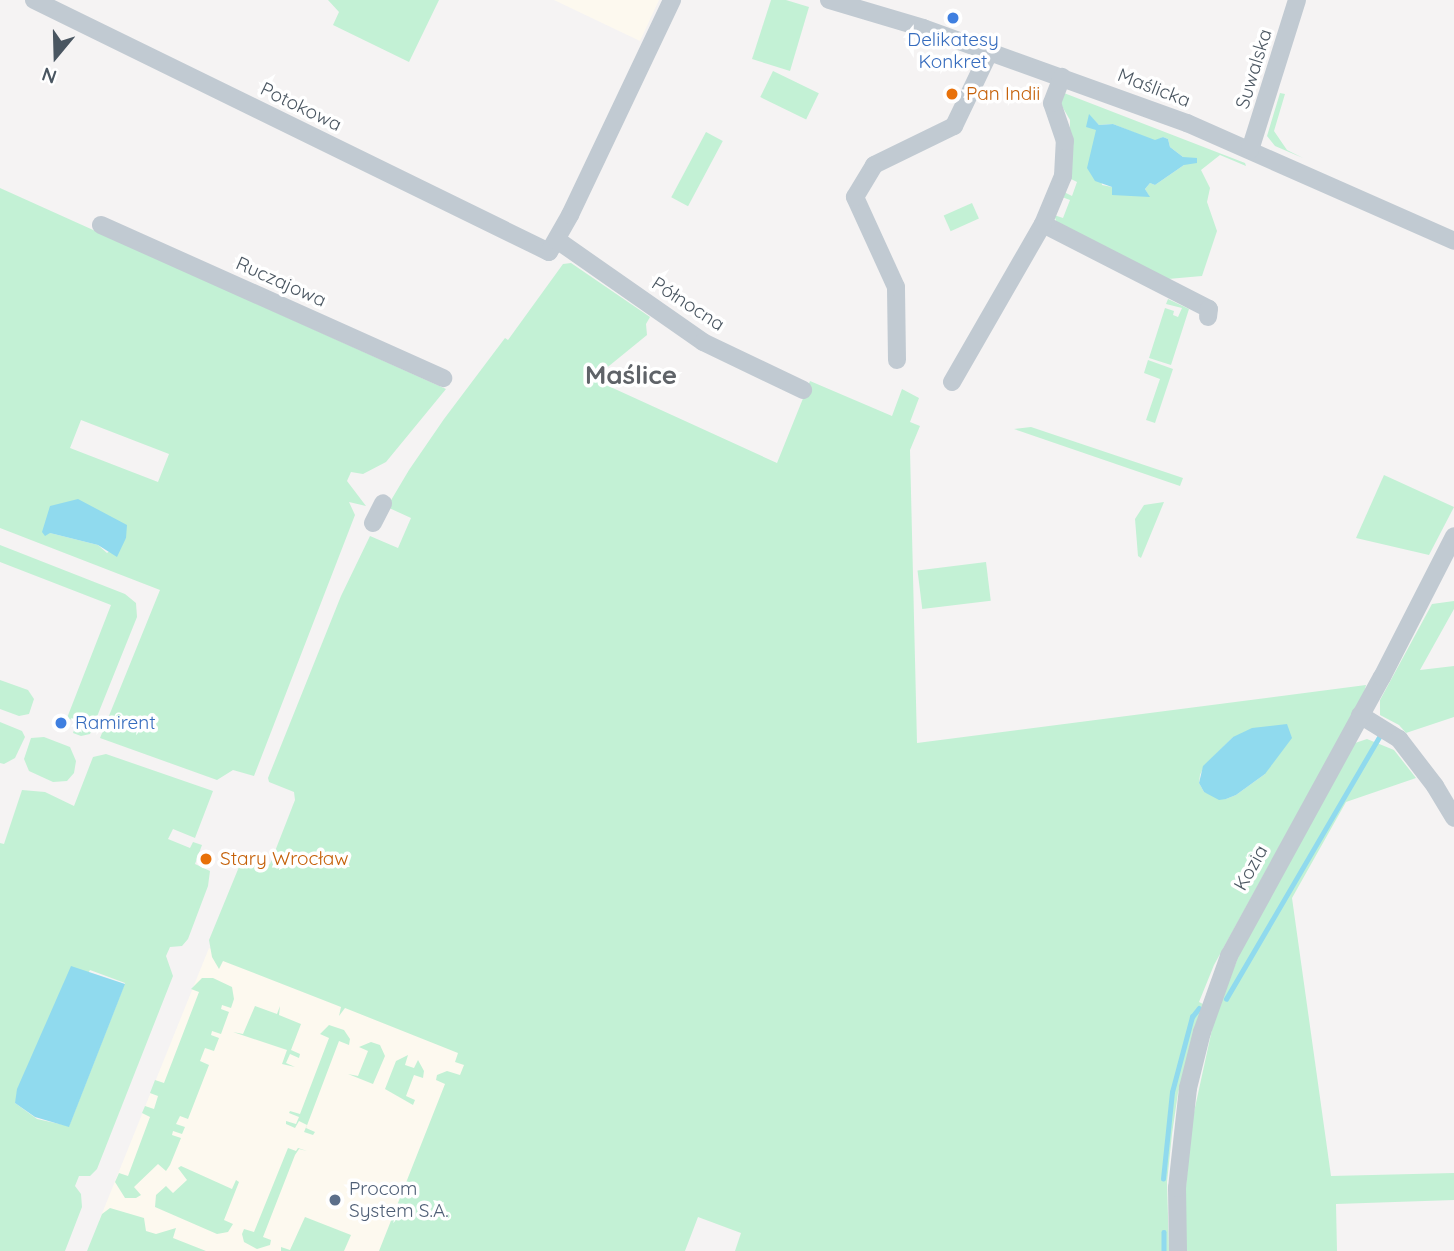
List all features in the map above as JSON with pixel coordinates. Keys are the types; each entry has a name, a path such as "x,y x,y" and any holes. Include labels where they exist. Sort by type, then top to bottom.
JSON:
{"street":[{"name":"Potokowa","path":"34,0 553,246"},
{"path":"553,246 672,0"},
{"name":"Maślicka","path":"829,0 1062,77 1250,150 1454,241"},
{"name":"Suwalska","path":"1250,150 1297,0"},
{"path":"897,360 896,287 855,197 874,165 954,126 990,51"},
{"path":"952,382 1043,224 1063,176 1065,141 1052,103 1062,77"},
{"path":"1043,224 1209,309 1208,317"},
{"name":"Ruczajowa","path":"101,225 443,378"},
{"name":"Północna","path":"553,246 703,342 803,390"},
{"path":"373,523 383,503"},
{"name":"Kozia","path":"1178,1251 1177,1188 1181,1135 1188,1088 1208,1014 1241,929 1360,715 1454,536"},
{"path":"1360,715 1398,739 1435,786 1454,818"}],"shaded area":[{"path":"554,0 659,0 640,41"},
{"path":"209,948 223,958 471,1055 393,1251 179,1251 99,1221"}],"green space":[{"path":"328,0 439,0 409,62 333,25 339,12"},
{"path":"771,0 786,0 809,7 790,71 752,59"},
{"path":"773,71 819,93 806,119 760,97"},
{"path":"1064,93 1245,163 1246,166 1220,155 1201,170 1210,188 1207,202 1217,231 1202,276 1168,279 1057,223 1054,215 1063,218 1070,200 1062,197 1064,192 1072,196 1077,182 1069,178 1070,120 1059,101","holes":["1089,115 1099,125 1113,124 1155,141 1163,137 1168,139 1170,147 1183,157 1184,165 1155,185 1150,183 1145,189 1149,196 1112,194 1112,187 1102,185 1094,142 1097,130"]},
{"path":"1280,93 1285,94 1274,131 1287,150 1303,158 1275,146 1267,136"},
{"path":"706,132 723,141 688,206 671,197"},
{"path":"0,188 446,389 386,462 363,474 351,472 347,481 366,506 349,502 355,515 254,776 233,770 217,780 100,738 160,590 0,528","holes":["81,420 169,454 158,482 70,448","50,533 126,538 107,553 98,545"]},
{"path":"972,203 979,219 951,231 944,216"},
{"path":"571,263 650,317 646,324 647,335 593,379 777,463 810,381 892,416 902,389 919,398 910,422 920,426 910,450 917,743 1366,685 1214,965 1199,1002 1203,1004 1178,1093 1172,1134 1167,1182 1169,1251 735,1251 741,1233 698,1217 685,1251 379,1251 445,1084 436,1080 437,1075 447,1071 460,1075 464,1065 455,1062 458,1053 345,1008 339,1016 341,1007 223,961 219,969 212,957 209,940 241,862 246,859 266,866 270,864 295,800 294,792 269,782 268,778 341,596 370,536 398,548 411,518 387,507 444,419 505,338 508,340 563,264","holes":["1233,737 1265,774 1226,799 1204,792 1199,783 1204,766"]},
{"path":"1168,299 1189,309 1171,365 1149,358 1165,308 1174,311 1173,315 1178,317 1182,308 1166,304"},
{"path":"1148,360 1173,369 1155,423 1146,420 1160,379 1144,373"},
{"path":"1031,427 1183,478 1180,486 1014,429"},
{"path":"1384,475 1454,507 1429,555 1356,538"},
{"path":"1164,502 1141,558 1138,556 1135,519 1144,505"},
{"path":"0,545 125,594 136,603 137,617 90,734 81,736 73,733 77,722 67,718 111,605 0,562"},
{"path":"986,562 991,601 922,609 918,570"},
{"path":"1454,601 1454,609 1420,670 1454,666 1454,717 1406,733 1399,725 1380,715 1380,700 1432,604"},
{"path":"0,680 28,690 34,699 29,714 19,716 0,709"},
{"path":"0,722 22,731 25,737 15,758 4,764 0,763"},
{"path":"44,737 70,747 76,761 74,773 67,781 53,782 29,771 24,759 31,738"},
{"path":"1367,739 1394,750 1416,778 1346,802 1292,898 1331,1176 1454,1173 1454,1200 1336,1204 1337,1251 1185,1251 1183,1223 1191,1126 1216,1011 1245,941 1352,744"},
{"path":"106,754 213,791 195,838 173,829 168,839 190,848 193,842 202,845 195,864 210,871 208,886 188,939 182,946 170,947 166,956 173,976 97,1169 90,1176 79,1176 75,1186 81,1194 82,1207 65,1251 0,1251 0,843 4,844 22,790 45,792 74,806 93,757","holes":["90,970 125,983 69,1126 37,1119 15,1103"]},
{"path":"202,978 213,978 232,987 234,999 231,1008 222,1005 221,1009 229,1012 221,1034 212,1031 211,1035 219,1038 214,1051 205,1048 200,1061 209,1065 188,1119 180,1116 176,1124 185,1127 182,1134 173,1131 172,1135 181,1138 170,1165 166,1171 158,1164 134,1187 141,1195 125,1198 115,1182 119,1173 128,1176 150,1117 142,1113 145,1106 154,1109 158,1096 150,1093 155,1080 164,1083 199,992 191,989"},
{"path":"255,1006 277,1014 280,1006 279,1015 301,1024 291,1050 300,1054 299,1058 290,1054 286,1063 295,1067 282,1064 287,1050 233,1032 243,1034"},
{"path":"329,1025 344,1030 350,1039 349,1045 339,1041 306,1128 315,1132 313,1135 304,1132 307,1125 299,1121 295,1128 286,1124 286,1121 296,1124 299,1117 289,1113 300,1114 329,1038 320,1034"},
{"path":"371,1042 380,1045 385,1056 373,1084 348,1074 358,1076 368,1051 359,1047"},
{"path":"408,1055 405,1065 414,1068 418,1060 424,1071 423,1078 414,1075 406,1096 415,1100 413,1105 385,1089 396,1061"},
{"path":"288,1148 296,1151 298,1148 307,1151 299,1149 295,1155 263,1237 271,1240 270,1245 257,1249 244,1242 242,1234 244,1229 254,1232"},
{"path":"181,1166 232,1189 236,1180 239,1182 224,1220 233,1224 228,1232 217,1234 155,1207 156,1195 166,1186 173,1193 187,1180 178,1168"},
{"path":"110,1208 144,1218 146,1231 156,1234 176,1228 173,1238 206,1251 87,1251 102,1214"},
{"path":"305,1217 351,1235 344,1251 281,1251 281,1247 290,1250"}],"water":[{"path":"1089,114 1099,125 1113,124 1155,140 1163,137 1168,139 1170,147 1183,157 1197,158 1197,163 1184,165 1155,185 1150,183 1145,189 1150,197 1112,195 1112,187 1095,181 1087,168 1096,130 1086,127"},
{"path":"78,499 127,525 126,538 117,557 98,545 50,533 45,536 42,532 50,506"},
{"path":"1287,724 1292,738 1265,774 1226,799 1219,800 1204,792 1199,783 1203,766 1233,737 1252,728"},
{"path":"71,966 125,984 69,1127 35,1117 15,1103 17,1089"}],"waterway":[{"path":"1226,999 1380,735"},
{"path":"1163,1179 1172,1092 1192,1017 1199,1008"},
{"path":"1164,1232 1164,1251"}],"place":[{"name":"Delikatesy Konkret","path":"953,18"},
{"name":"Pan Indii","path":"952,94"},
{"name":"Ramirent","path":"61,723"},
{"name":"Stary Wrocław","path":"206,859"},
{"name":"Procom System S.A.","path":"335,1200"}],"district":[{"name":"Maślice","path":"631,375"}]}
